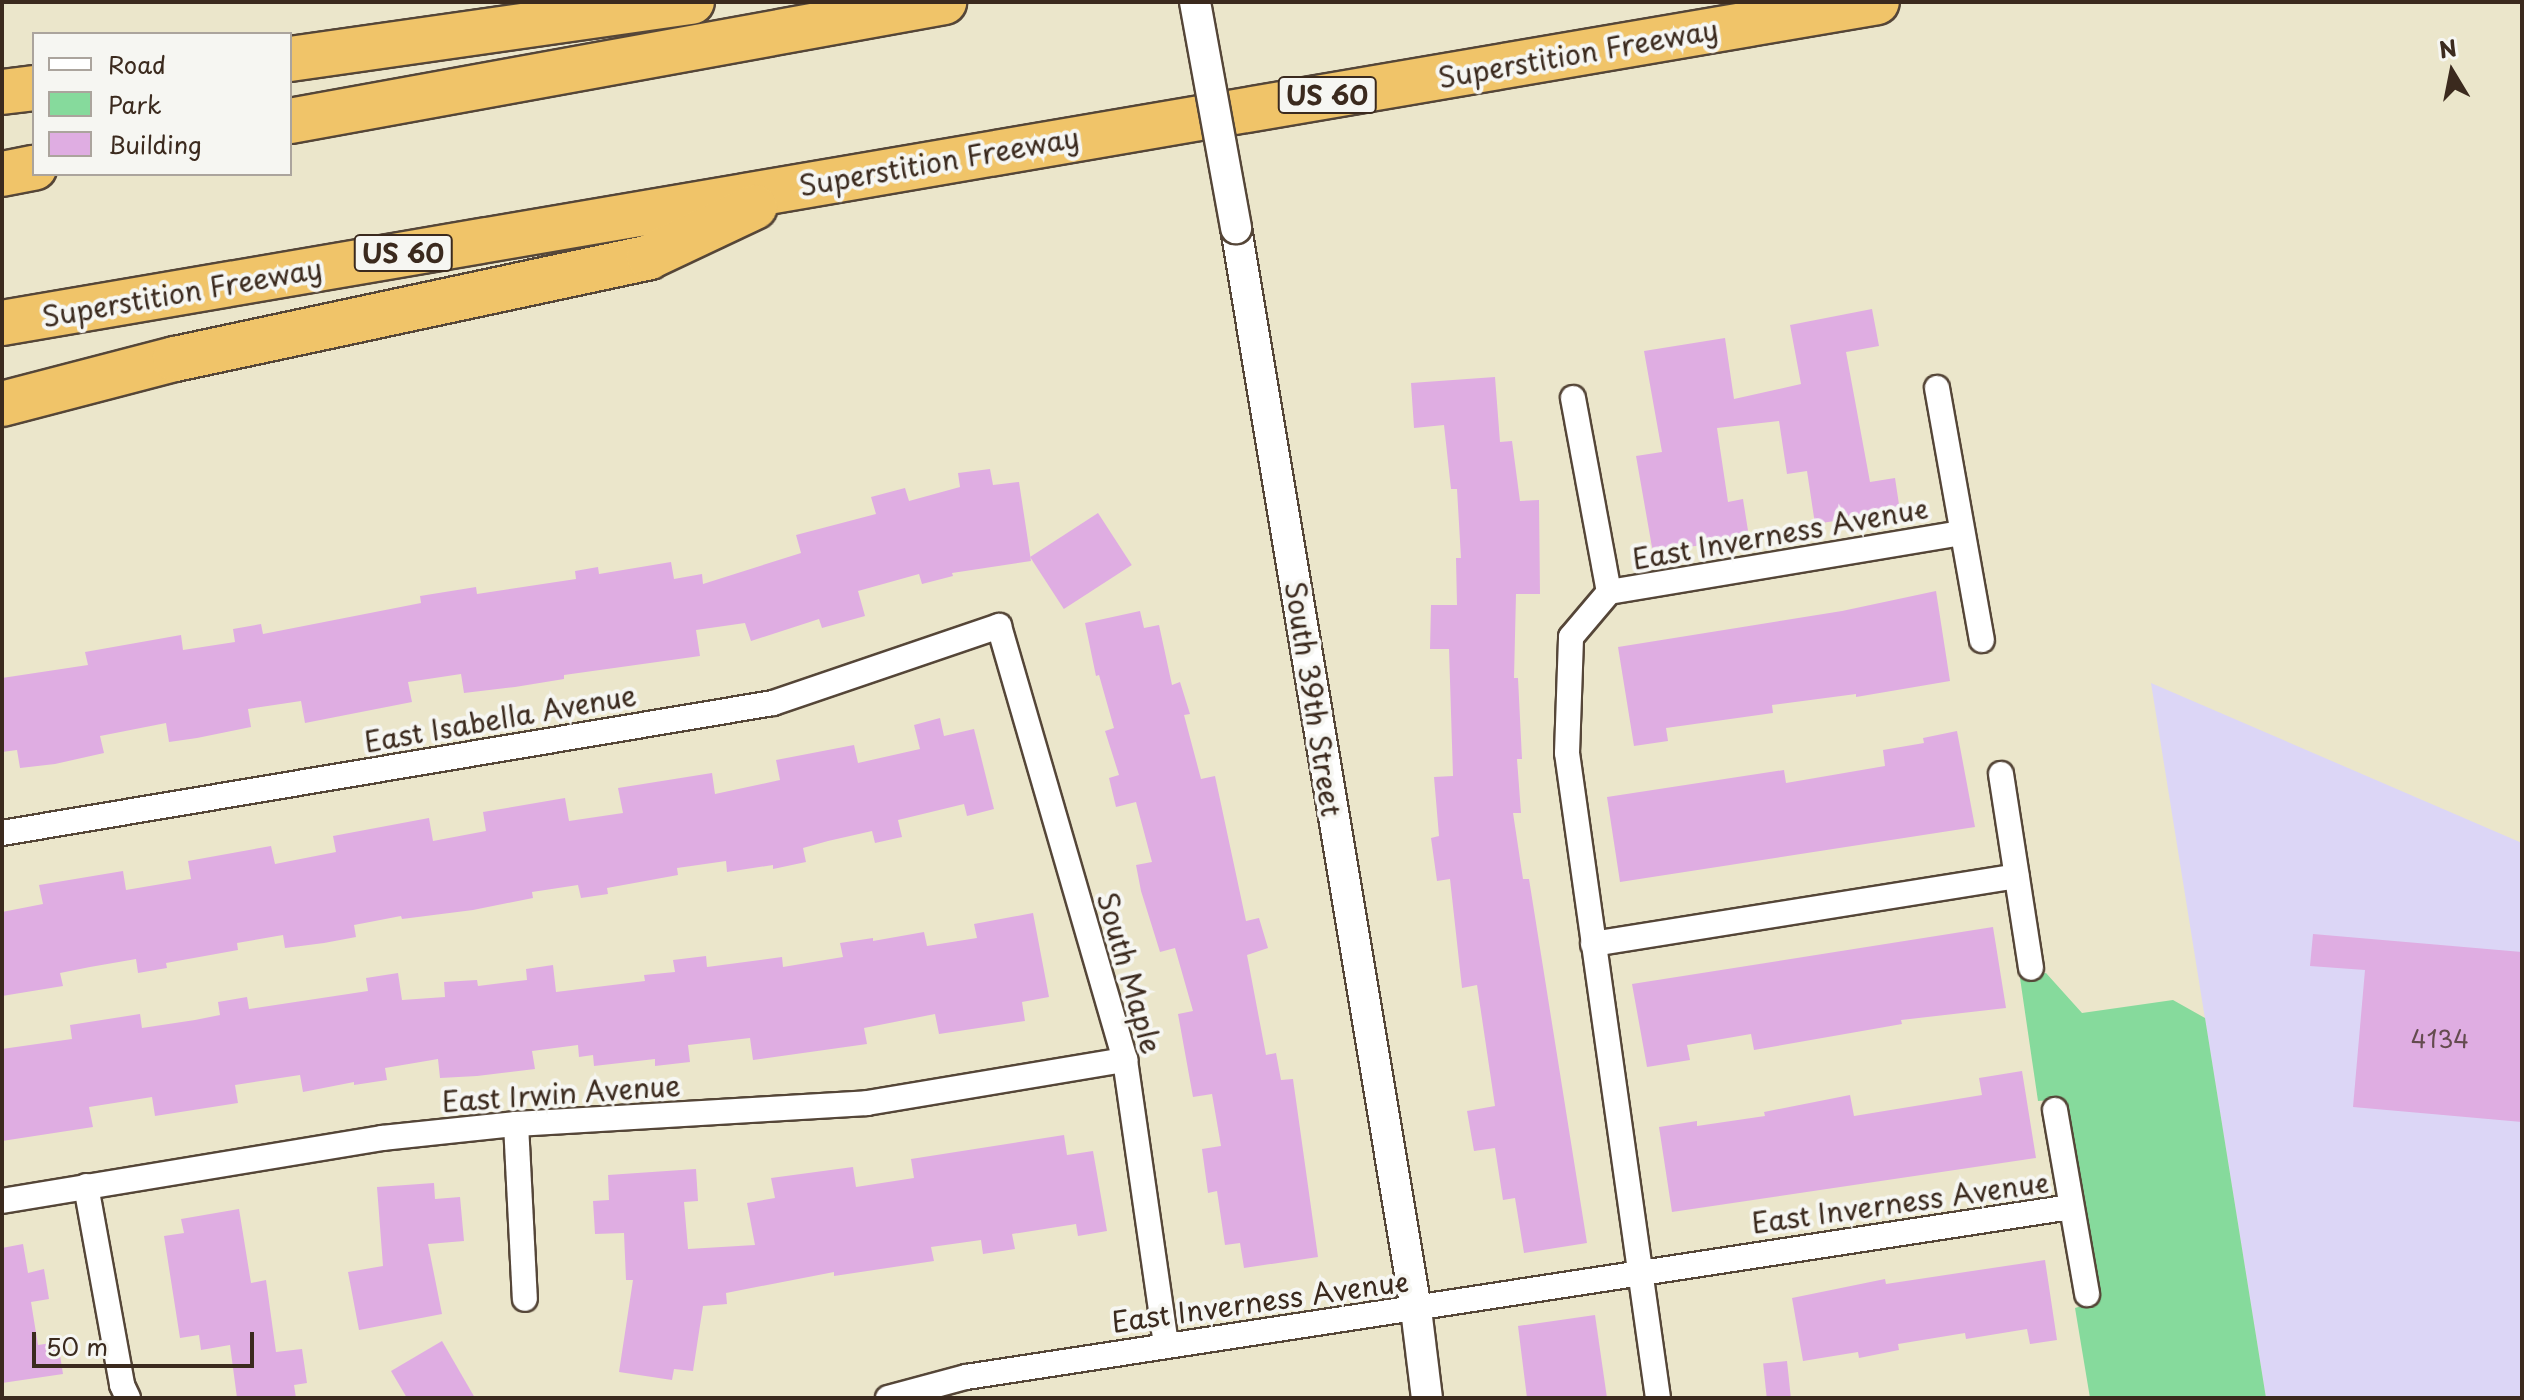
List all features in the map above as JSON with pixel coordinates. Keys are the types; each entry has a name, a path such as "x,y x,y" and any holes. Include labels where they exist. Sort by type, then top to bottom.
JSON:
{"highway":[{"path":"292,59 692,2"},
{"path":"292,121 944,2"},
{"name":"Superstition Freeway","path":"2,323 1863,4"},
{"path":"2,92 32,88"},
{"path":"2,174 32,168"},
{"path":"2,404 175,359 649,257 805,183"}],"street":[{"name":"South 39th Street","path":"1195,2 1236,228 1416,1309 1427,1398"},
{"name":"East Inverness Avenue","path":"1937,388 1982,640"},
{"name":"East Inverness Avenue","path":"1573,398 1609,592"},
{"name":"East Inverness Avenue","path":"1658,1398 1643,1271 1567,753 1571,637 1609,592 1962,533"},
{"name":"East Isabella Avenue","path":"2,833 773,703 999,626"},
{"name":"South Maple","path":"999,626 1125,1060 1166,1345"},
{"path":"2001,774 2031,968"},
{"path":"1593,944 2017,876"},
{"name":"East Irwin Avenue","path":"2,1201 382,1138 516,1124 867,1103 1125,1060"},
{"name":"East Inverness Avenue","path":"2055,1110 2087,1294"},
{"path":"516,1124 525,1299"},
{"path":"86,1186 122,1385 128,1398"},
{"name":"East Inverness Avenue","path":"888,1398 966,1377 2071,1207"}],"shaded area":[{"path":"2151,683 2522,843 2522,1398 2266,1398"}],"green space":[{"path":"2046,973 2082,1013 2173,1000 2205,1018 2266,1398 2090,1398 2075,1308 2098,1301 2064,1099 2038,1101 2020,978"}],"building":[{"path":"1872,309 1879,346 1846,352 1870,482 1895,478 1900,511 1815,524 1807,471 1787,474 1779,421 1717,428 1728,502 1743,499 1749,537 1653,553 1636,456 1662,452 1644,351 1725,338 1734,399 1801,384 1790,325"},
{"path":"1495,377 1500,442 1512,441 1520,501 1539,500 1540,594 1516,594 1514,678 1518,678 1522,759 1517,759 1521,813 1513,813 1523,879 1529,879 1587,1243 1524,1253 1515,1198 1503,1200 1495,1148 1474,1151 1467,1111 1495,1106 1477,985 1462,988 1450,879 1437,881 1431,838 1439,836 1434,777 1453,776 1449,649 1430,649 1431,605 1457,605 1456,558 1461,558 1457,489 1451,489 1444,425 1414,428 1411,383"},
{"path":"990,469 993,485 1019,482 1031,561 952,573 953,576 922,584 919,574 858,591 865,616 822,628 819,619 751,641 745,623 696,630 700,656 564,675 564,679 515,687 464,693 461,674 408,682 412,702 305,723 301,701 248,709 251,727 197,738 169,742 166,723 100,736 104,753 55,764 20,768 17,750 2,752 2,678 88,665 85,652 181,635 183,650 235,642 233,629 261,624 263,634 421,603 420,596 476,587 477,594 576,579 575,571 598,567 599,574 671,562 674,579 702,574 703,584 801,553 796,535 876,514 871,497 905,488 909,501 960,487 958,473"},
{"path":"1098,513 1132,565 1064,609 1030,557"},
{"path":"1936,591 1950,681 1856,697 1856,694 1772,705 1773,713 1666,728 1668,741 1634,746 1618,647 1842,611"},
{"path":"1140,611 1144,628 1159,625 1172,685 1180,682 1190,714 1184,715 1201,779 1215,776 1246,921 1259,918 1268,948 1247,955 1266,1055 1276,1053 1281,1080 1293,1079 1318,1257 1244,1268 1240,1243 1225,1245 1217,1191 1208,1193 1202,1149 1221,1146 1212,1094 1193,1097 1178,1014 1193,1011 1175,948 1160,952 1141,891 1136,865 1152,862 1136,802 1116,807 1109,778 1119,775 1105,731 1114,728 1099,675 1096,676 1085,623"},
{"path":"940,718 944,736 974,729 994,809 967,816 964,804 898,820 902,837 875,843 872,831 828,841 803,848 806,862 773,869 773,865 727,872 726,861 677,868 678,875 607,888 608,894 581,898 578,885 532,892 533,898 473,910 402,919 401,916 354,925 356,937 324,943 285,948 283,935 237,943 238,950 166,963 167,968 138,973 136,959 90,967 60,973 63,986 2,996 2,912 43,904 39,885 123,871 126,890 191,879 188,861 271,846 275,864 336,852 333,836 429,818 433,841 486,831 483,812 565,798 569,821 623,813 618,788 712,773 715,794 780,780 776,760 854,745 858,763 920,749 914,725"},
{"path":"1957,731 1975,827 1620,882 1607,797 1784,770 1786,783 1885,766 1883,750 1924,743 1923,738"},
{"path":"1033,913 1049,997 1022,1002 1025,1021 939,1034 935,1014 864,1028 867,1044 753,1060 750,1038 688,1045 690,1062 655,1066 655,1059 594,1066 593,1055 579,1057 578,1045 532,1051 535,1069 477,1076 440,1078 438,1059 385,1068 387,1080 354,1085 354,1082 303,1092 300,1075 235,1085 238,1103 155,1116 152,1097 89,1107 93,1127 2,1141 2,1049 72,1039 70,1025 140,1014 142,1028 195,1020 220,1015 218,1002 247,997 249,1009 368,991 366,978 398,973 402,1000 445,997 444,982 477,980 478,986 527,980 526,969 553,965 556,992 645,981 644,975 675,972 673,960 706,956 707,967 782,957 783,967 843,957 840,943 873,938 873,941 924,932 927,946 977,938 974,924"},
{"path":"1993,927 2006,1008 1901,1020 1902,1024 1754,1050 1751,1034 1687,1045 1690,1060 1647,1067 1632,984"},
{"path":"2313,934 2522,952 2522,1122 2353,1107 2365,970 2310,966"},
{"path":"2022,1071 2036,1158 1672,1212 1659,1127 1697,1121 1697,1126 1765,1116 1764,1112 1850,1095 1854,1116 1982,1095 1979,1078"},
{"path":"1064,1135 1067,1155 1093,1151 1107,1231 1078,1236 1076,1224 1012,1234 1015,1249 983,1254 981,1240 931,1247 934,1261 834,1276 834,1272 726,1293 727,1304 703,1306 693,1371 674,1369 672,1380 619,1372 633,1280 626,1280 624,1233 595,1234 593,1201 609,1200 608,1175 696,1169 698,1201 684,1202 688,1249 755,1245 747,1203 775,1198 771,1178 853,1167 856,1187 914,1178 911,1159"},
{"path":"434,1183 435,1199 460,1197 464,1241 428,1244 442,1314 359,1330 348,1272 383,1266 377,1187"},
{"path":"239,1209 251,1283 266,1280 276,1352 302,1349 307,1383 294,1385 296,1398 237,1398 230,1345 201,1350 199,1335 180,1338 164,1236 184,1233 181,1219"},
{"path":"23,1244 28,1273 44,1269 49,1299 31,1302 38,1345 58,1342 63,1374 2,1383 2,1248"},
{"path":"2045,1260 2057,1340 2030,1344 2027,1329 1966,1339 1965,1333 1898,1344 1899,1350 1859,1358 1858,1352 1803,1361 1792,1298 1885,1279 1886,1284"},
{"path":"1595,1315 1607,1398 1527,1398 1518,1326"},
{"path":"442,1341 475,1398 407,1398 391,1371"},
{"path":"1787,1361 1791,1398 1767,1398 1763,1364"}]}
